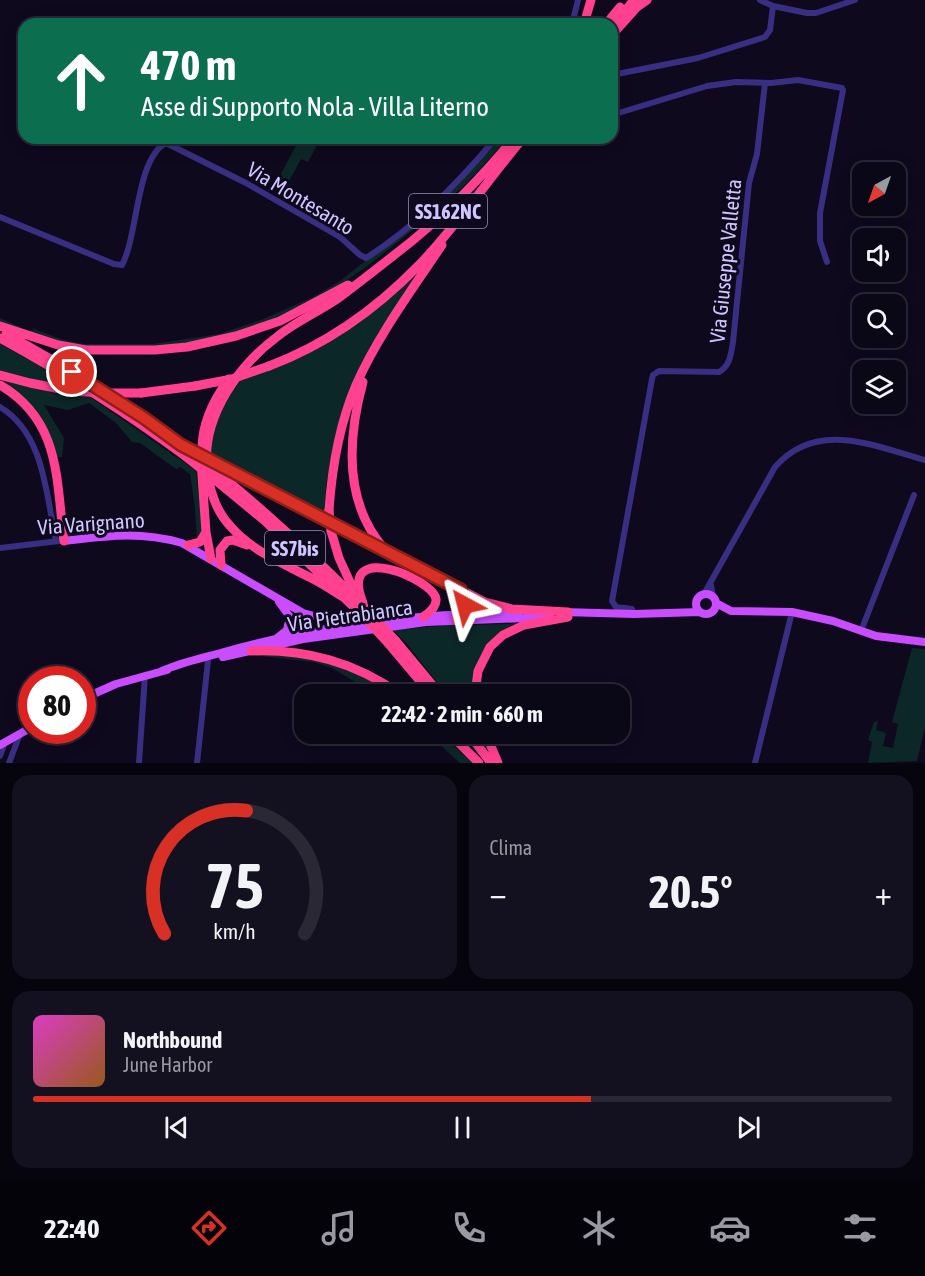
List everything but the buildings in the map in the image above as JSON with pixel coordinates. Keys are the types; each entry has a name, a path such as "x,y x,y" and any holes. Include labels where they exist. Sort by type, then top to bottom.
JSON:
{"highway":[{"path":"586,18 591,0"},
{"path":"611,18 626,0"},
{"path":"618,20 634,0"},
{"path":"618,28 637,7 647,0"},
{"name":"SS162NC","path":"348,600 254,548 231,528 210,490 207,448 218,409 231,384 246,366 278,336 338,298 449,210 509,144"},
{"path":"0,375 71,391 141,393 231,379 269,366 337,332 381,300 418,266 518,144"},
{"path":"362,610 349,583 331,531 328,510 331,475 337,446 347,408 368,362 402,304 459,217"},
{"path":"0,329 86,350 155,350 187,347 236,336 280,321 371,273"},
{"name":"SS7bis","path":"0,329 144,418 181,445 316,559 431,684"},
{"path":"211,559 201,478 202,437 216,399 232,375 260,348 278,336"},
{"name":"SS7bis","path":"0,338 69,377 227,484 348,600 362,610"},
{"path":"368,362 352,432 352,470 356,497 364,520 385,550"},
{"path":"0,385 22,400 34,413 52,448 60,541"},
{"path":"181,445 485,602 512,609 568,614"},
{"path":"188,545 200,542 206,532"},
{"path":"221,565 220,550 227,541 254,548"},
{"path":"362,610 358,591 359,580 365,572 378,566 408,576 430,589 436,597 435,603 429,613 423,617"},
{"path":"459,617 465,600 461,590"},
{"path":"476,684 478,670 490,647 503,635 524,625 568,614"},
{"name":"SS7bis","path":"392,642 424,684"},
{"path":"251,651 277,650 324,657 348,665 382,684"},
{"path":"461,744 481,763"},
{"path":"469,744 481,763"},
{"path":"477,744 491,763"},
{"path":"490,744 498,763"}],"main road":[{"name":"Via Varignano","path":"60,541 137,534 161,537 188,545 303,613 318,619 352,626"},
{"name":"Via Pietrabianca","path":"704,594 726,610 745,613"},
{"path":"683,613 704,594"},
{"name":"Via Varignano","path":"276,599 303,635"},
{"path":"697,600 700,612"},
{"path":"712,612 715,600"},
{"name":"Via Pietrabianca","path":"162,671 240,647 276,639 423,617 792,612 833,621 890,639 925,642"},
{"path":"303,613 308,621 303,635"},
{"path":"276,639 287,630 290,617"},
{"name":"Via Pietrabianca","path":"162,671 251,651 303,635 459,617"},
{"path":"96,692 162,671"},
{"path":"3,743 18,735"}],"street":[{"path":"574,18 578,0"},
{"path":"760,0 773,6 807,13 824,11 855,0"},
{"path":"618,74 698,58 768,35 773,6"},
{"path":"618,113 707,86 746,81 765,83 798,80 839,87 843,90 820,213 820,241 827,262"},
{"name":"Via Giuseppe Valletta","path":"634,614 632,609 616,607 612,601 652,379 659,370 719,372 727,367 730,361 734,342 748,183 757,154 765,83"},
{"name":"Via Montesanto","path":"0,217 114,264 122,265 135,225 147,169 165,144"},
{"name":"Via Montesanto","path":"168,144 246,183 340,237 366,258 426,210 467,171 491,144"},
{"path":"0,407 21,425 35,450 60,541"},
{"path":"704,594 775,467 800,446 819,440 838,439 859,442 925,460"},
{"path":"861,631 914,495"},
{"name":"Via Varignano","path":"0,548 60,541"},
{"path":"711,585 715,600"},
{"path":"755,763 792,612"},
{"path":"197,763 208,661"},
{"path":"139,763 145,675"},
{"path":"9,763 18,739"},
{"path":"0,756 3,743"}],"green space":[{"path":"297,144 318,144 308,162 301,159 288,183 294,187 289,196 275,185"},
{"path":"492,144 502,144 440,207 365,268 332,290 272,320 208,340 141,348 74,345 46,339 0,323 0,318 29,331 34,329 61,339 84,344 153,344 219,334 261,320 313,297 340,281 413,223"},
{"path":"419,271 389,317 336,434 326,484 325,516 209,454 211,438 221,409 237,380 295,358"},
{"path":"0,344 45,368 75,388 0,372"},
{"path":"0,378 39,389 90,397 196,471 203,531 197,541 190,474 180,467 177,469 173,467 140,443 132,442 116,423 89,403 68,410 44,405 64,438 62,457 57,457 48,432 0,382"},
{"path":"515,624 497,636 476,684 438,684 393,630 449,625"},
{"path":"912,648 925,649 925,727 917,761 868,763 872,742 868,740 874,722 878,721 876,730 886,733 883,746 893,748 898,724 892,722"},
{"path":"277,654 325,661 377,684 358,684 332,668 313,662 252,655"},
{"path":"439,744 452,744 473,763 460,763"}],"route":[{"path":"72,372 144,418 181,445 461,590 465,605"}]}
